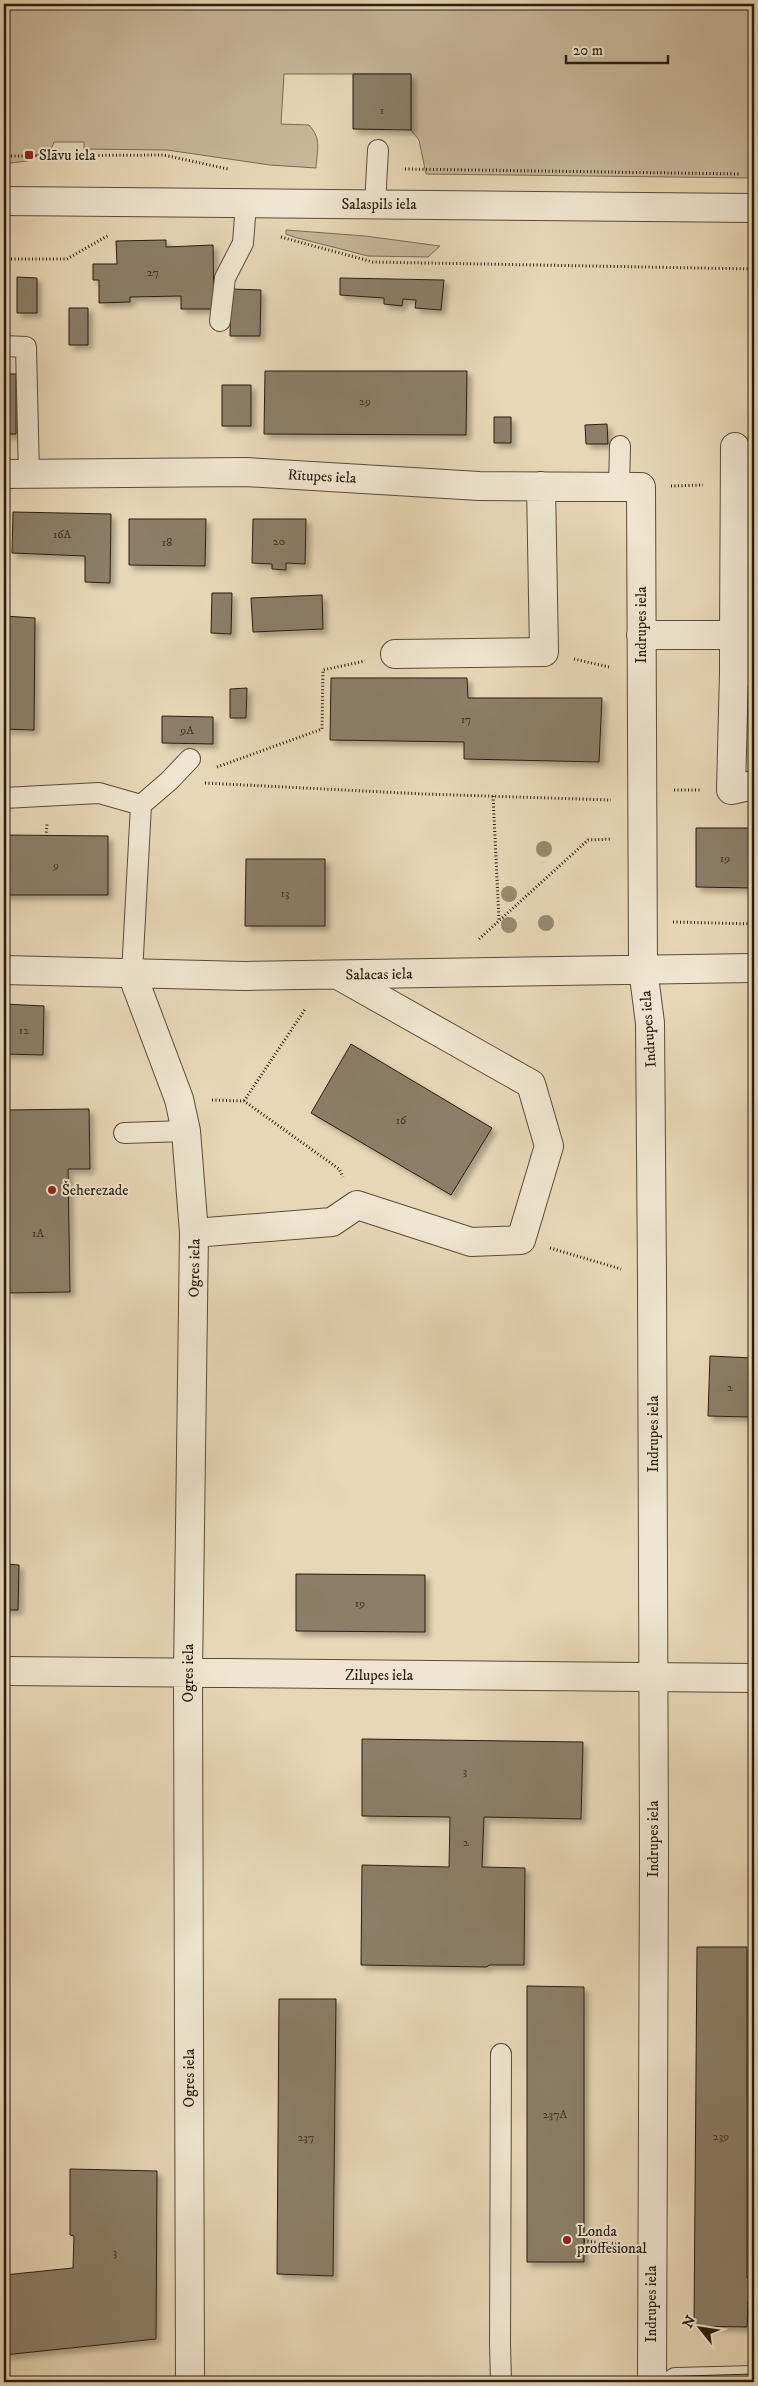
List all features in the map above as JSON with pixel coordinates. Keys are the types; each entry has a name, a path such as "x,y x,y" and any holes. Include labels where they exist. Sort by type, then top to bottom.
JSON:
{"street":[{"name":"Salaspils iela","path":"4,201 754,208"},
{"path":"735,438 734,635 744,672 743,787"},
{"name":"Rītupes iela","path":"16,474 246,472 479,486 630,487"},
{"path":"395,654 544,652 541,486"},
{"name":"Indrupes iela","path":"630,487 642,635 643,969 650,1023 654,1677 652,2382"},
{"path":"642,635 734,635"},
{"name":"Salacas iela","path":"4,970 245,976 754,968"},
{"name":"Ogres iela","path":"132,974 179,1099 186,1131 194,1233 188,1674 190,2382"},
{"path":"194,1233 332,1222 357,1205 471,1242 521,1240 549,1146 531,1084 338,975"},
{"name":"Zilupes iela","path":"4,1671 754,1678"},
{"path":"676,2382 754,2380"}],"lane":[{"path":"374,204 377,159"},
{"path":"220,321 225,278 243,243 246,203"},
{"path":"4,346 26,347 16,474"},
{"path":"620,446 630,487"},
{"path":"132,974 141,805 180,769"},
{"path":"4,798 100,793 141,805"},
{"path":"124,1133 186,1131"},
{"path":"501,2054 502,2382"}],"path":[{"path":"4,156 164,155 229,170"},
{"path":"377,159 744,174"},
{"path":"4,258 67,259 114,232"},
{"path":"244,233 275,233 282,238 372,262 754,269"},
{"path":"630,487 736,484"},
{"path":"544,652 642,675"},
{"path":"180,769 216,767 322,729 323,670 395,654"},
{"path":"180,769 493,796 642,795 743,787"},
{"path":"493,796 499,921"},
{"path":"478,941 588,840 642,839"},
{"path":"642,920 754,924"},
{"path":"244,1100 312,998 338,975"},
{"path":"179,1099 244,1100 339,1169 357,1205"},
{"path":"521,1240 652,1278"},
{"path":"584,2241 628,2245"}],"shaded area":[{"path":"4,4 754,4 754,178 426,174 419,140 411,130 411,74 284,74 281,124 309,125 313,130 316,135 318,150 316,168 270,165 167,150 84,149 84,142 54,142 52,147 27,161 4,164"},
{"path":"286,230 365,236 440,246 428,257 368,256 294,237 286,234"}],"building":[{"path":"353,74 411,74 411,130 353,129"},
{"path":"166,240 166,247 213,245 214,309 181,309 181,296 130,297 130,302 99,303 99,280 93,280 93,264 117,264 116,241"},
{"path":"17,277 37,278 37,313 17,313"},
{"path":"340,278 444,280 441,310 415,308 416,300 403,299 402,306 384,304 384,298 340,295"},
{"path":"231,289 261,290 260,336 230,336"},
{"path":"69,308 88,308 88,345 69,345"},
{"path":"265,371 467,371 466,435 264,434"},
{"path":"4,374 16,374 16,434 4,434"},
{"path":"222,385 251,385 251,426 222,426"},
{"path":"494,417 511,417 511,443 494,443"},
{"path":"607,424 608,444 586,444 585,425"},
{"path":"13,512 111,514 110,583 85,582 85,556 12,553"},
{"path":"129,519 206,519 205,566 129,565"},
{"path":"253,519 306,519 305,564 286,563 286,570 272,569 272,564 252,563"},
{"path":"212,593 232,593 231,634 211,633"},
{"path":"322,595 323,629 253,632 251,598"},
{"path":"4,616 35,618 34,730 4,729"},
{"path":"331,678 467,678 468,698 602,698 599,762 464,759 464,742 330,740"},
{"path":"247,688 246,718 230,718 230,689"},
{"path":"162,716 213,717 213,744 162,743"},
{"path":"696,828 754,828 754,888 696,887"},
{"path":"4,835 108,836 108,895 4,895"},
{"path":"246,859 325,859 325,926 245,926"},
{"path":"4,1004 44,1006 43,1055 4,1054"},
{"path":"351,1044 492,1128 451,1195 311,1113"},
{"path":"89,1109 90,1169 68,1169 70,1292 8,1293 4,1110"},
{"path":"710,1356 752,1358 749,1417 708,1416"},
{"path":"4,1564 19,1565 18,1610 4,1610"},
{"path":"296,1574 425,1575 425,1632 296,1631"},
{"path":"362,1739 583,1742 581,1819 484,1817 482,1867 525,1868 524,1965 489,1965 487,1967 361,1965 362,1865 449,1867 450,1817 362,1816"},
{"path":"697,1947 747,1947 747,2278 754,2279 754,2300 748,2301 747,2327 694,2326"},
{"path":"527,1986 584,1987 584,2262 527,2262"},
{"path":"279,1999 336,1999 333,2276 277,2274"},
{"path":"70,2169 157,2171 156,2339 4,2355 4,2275 73,2268 74,2236 70,2235"}],"tram line":[{"path":"482,2382 754,2374"}],"place":[{"name":"Slāvu iela","path":"29,155"},
{"name":"Šeherezade","path":"52,1190"},
{"name":"Londa proffesional","path":"567,2240"}]}
